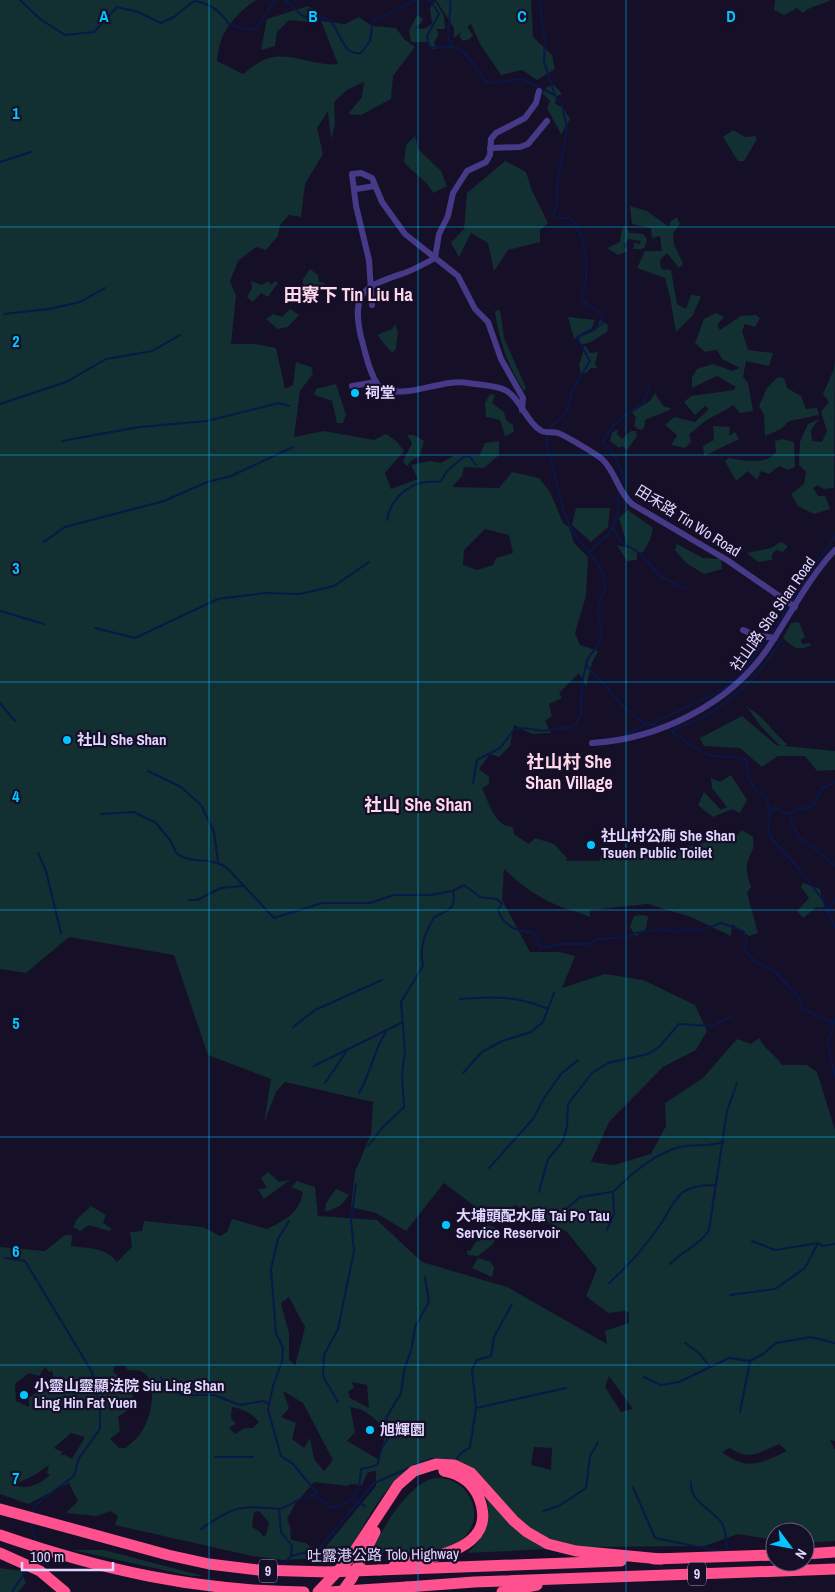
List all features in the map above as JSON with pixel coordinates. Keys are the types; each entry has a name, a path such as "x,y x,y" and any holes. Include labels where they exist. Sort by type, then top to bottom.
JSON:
{"highway":[{"path":"318,1592 350,1558 402,1480 418,1469 436,1464 454,1465 471,1473 518,1525 548,1544 570,1550 661,1559"},
{"path":"342,1592 352,1578 371,1538 408,1485 419,1476 435,1471 447,1472 462,1477 474,1489 481,1503 482,1517 474,1536 454,1552 406,1566"},
{"name":"吐露港公路 Tolo Highway","path":"0,1509 209,1564 282,1572 379,1570 406,1566 765,1555"},
{"name":"9","path":"0,1535 130,1573 225,1588 304,1592"},
{"path":"815,1553 835,1552"},
{"path":"0,1553 46,1575 65,1592"},
{"name":"吐露港公路 Tolo Highway","path":"329,1592 558,1579 835,1569"},
{"path":"502,1592 558,1579"}],"street":[{"path":"435,258 439,234 448,216 453,193 469,169 486,162 491,139 496,133 526,118 536,103 539,91"},
{"path":"490,148 520,147 528,144 547,121"},
{"path":"372,305 369,260 356,206 356,189 352,174 356,173 368,176 382,202 402,230 455,272 475,309 488,322 501,360 523,398 522,410"},
{"path":"356,189 375,186"},
{"path":"435,258 408,272 371,285 360,298 356,312 369,370 380,388 396,390 426,389 444,382 460,381 501,389 510,394 522,410"},
{"path":"352,386 376,382"},
{"name":"田禾路 Tin Wo Road","path":"522,410 525,417 543,432 554,432 599,456 611,470 620,490 636,507 712,550 795,607"},
{"name":"社山路 She Shan Road","path":"592,743 620,740 654,730 698,711 738,685 775,638 835,550"},
{"path":"743,630 754,635 775,638"}],"green space":[{"path":"0,0 257,0 247,6 232,22 224,33 219,50 217,61 243,74 262,61 278,57 338,64 321,21 345,24 359,17 372,26 396,28 404,39 415,47 393,76 391,99 361,115 348,114 362,97 364,82 347,90 334,102 335,125 331,139 328,111 317,128 323,154 305,184 301,217 289,215 280,225 278,236 266,250 256,247 238,261 230,281 236,296 231,344 256,344 276,348 285,389 293,385 296,362 311,367 313,374 300,391 294,437 324,431 374,440 386,434 396,441 404,451 385,473 391,489 418,479 411,465 430,461 441,463 453,456 479,456 485,443 499,441 499,455 484,468 464,467 462,476 452,487 499,488 512,472 539,478 550,492 563,523 569,527 574,543 588,557 586,596 575,633 580,645 598,651 592,663 586,686 579,673 559,693 562,698 549,704 552,716 545,721 551,733 532,734 514,725 510,746 499,757 490,754 479,769 489,777 489,784 482,788 497,819 507,826 513,827 514,834 529,844 535,838 554,844 567,858 566,861 600,861 601,855 612,853 621,857 629,857 644,849 652,854 702,844 724,831 732,841 742,830 753,837 753,848 747,864 751,887 747,893 758,933 749,936 732,924 731,936 691,917 648,904 590,910 590,917 545,900 526,888 504,869 502,900 530,952 560,952 575,956 562,988 605,974 643,980 695,1005 707,1031 696,1050 663,1067 609,1122 591,1162 614,1165 651,1154 666,1126 665,1103 703,1078 737,1039 751,1044 759,1038 782,1065 807,1065 817,1072 835,1130 835,1441 830,1440 835,1450 835,1541 815,1542 815,1522 765,1522 765,1538 738,1534 705,1546 583,1547 555,1541 535,1532 435,1459 419,1464 392,1484 371,1513 344,1558 334,1559 324,1549 376,1486 376,1471 368,1472 362,1485 351,1484 347,1486 314,1482 295,1504 287,1519 290,1526 291,1540 306,1543 323,1558 283,1560 252,1556 115,1525 118,1516 110,1511 97,1516 66,1513 78,1501 69,1483 28,1504 0,1494 0,1247 45,1251 65,1235 72,1235 71,1246 90,1248 107,1253 117,1262 132,1247 130,1232 142,1231 144,1221 203,1227 220,1236 227,1232 232,1219 267,1229 295,1211 303,1192 291,1187 297,1181 315,1187 318,1216 377,1220 422,1262 507,1287 607,1344 605,1331 629,1323 629,1313 625,1311 608,1313 586,1296 597,1269 567,1232 515,1205 496,1222 444,1183 406,1231 376,1213 351,1207 355,1172 371,1134 373,1102 285,1082 276,1092 264,1123 271,1079 208,1055 174,955 69,937 26,973 0,969","holes":["485,529 509,535 513,553 496,558 493,565 477,570 463,565 464,550","289,1297 305,1327 295,1366 289,1359 289,1333 281,1303","124,1365 128,1370 140,1371 146,1375 152,1390 151,1408 145,1425 139,1436 126,1448 119,1448 110,1439 120,1431 118,1417 129,1409 126,1403 128,1399 133,1398 130,1385 113,1372 114,1367","45,1367 49,1372 52,1371 54,1379 43,1385 43,1388 47,1391 43,1393 39,1390 29,1398 29,1407 16,1401 15,1384 29,1373 39,1376","609,1376 632,1408 621,1412 605,1387","352,1382 367,1385 369,1408 350,1398 348,1391 354,1388","283,1391 303,1403 333,1460 324,1471 314,1459 310,1438 304,1448 292,1439 296,1423 281,1417 289,1408","232,1407 247,1412 259,1422 253,1428 245,1428 235,1434 229,1428 236,1424 231,1418","350,1407 366,1413 387,1431 378,1459 347,1441 355,1432","71,1433 85,1437 72,1459 65,1455 60,1455 63,1452 54,1448","779,1444 787,1451 754,1464 740,1462 722,1452 730,1448 749,1455 760,1453","534,1447 552,1448 551,1470 531,1465","49,1465 47,1473 50,1475 33,1486 13,1485 35,1475","259,1511 269,1523 266,1535 263,1536 252,1527 254,1512"]},
{"path":"436,0 531,0 533,37 552,55 555,69 537,80 522,70 501,75 480,44 471,24 467,27 473,35 470,39 463,41 459,36 462,31 454,38 454,28"},
{"path":"775,0 830,0 809,8 803,13 797,8 784,15 774,10"},
{"path":"435,1 444,16 445,29 436,29 439,34 434,42 437,49 432,49 427,42 411,42 409,30 417,16 423,20 416,28 424,29 432,24 430,8"},
{"path":"308,6 319,12 316,23 289,20 277,32 275,46 261,50 267,19"},
{"path":"554,85 562,94 557,96 555,104 563,108 570,119 561,134 547,108 550,101 542,93 547,87"},
{"path":"733,130 745,137 755,136 757,139 744,161 738,161 723,137"},
{"path":"415,136 418,149 441,171 447,186 433,193 427,184 404,162 406,145"},
{"path":"505,161 526,172 532,191 548,223 540,230 540,242 508,250 494,271 488,243 471,233 459,257 451,243 464,229 467,193"},
{"path":"630,206 647,211 669,227 671,221 677,217 680,224 673,233 674,244 683,264 679,268 667,253 660,260 661,269 671,270 677,304 686,309 691,295 701,296 693,315 676,332 665,278 637,268 645,251 662,251 660,236 652,238 651,228 632,224"},
{"path":"625,226 630,233 643,234 647,239 645,247 633,249 635,242 639,245 641,241 628,239 624,246 628,251 618,255 607,248 620,242 622,229"},
{"path":"310,269 318,275 319,282 325,283 322,291 309,284 303,286 303,279"},
{"path":"251,281 262,285 268,281 271,285 275,281 278,283 268,297 261,293 253,302 247,297 252,288"},
{"path":"290,309 299,315 288,327 278,329 266,319 273,314 282,317"},
{"path":"500,310 504,338 526,388 524,391 509,363 499,333 495,311"},
{"path":"716,313 724,317 717,325 720,330 741,316 756,315 760,318 755,327 745,324 742,331 748,350 773,353 769,366 746,361 743,377 748,383 753,411 740,413 733,405 711,417 689,434 691,442 685,448 671,445 677,435 665,425 674,417 695,422 709,409 705,406 695,415 684,402 691,396 734,390 736,387 717,376 692,388 692,377 697,369 713,364 732,371 740,368 722,359 717,350 705,352 695,343 704,319"},
{"path":"568,317 595,320 592,328 574,339"},
{"path":"600,320 608,325 607,332 591,342 581,345 578,342 580,337 596,330"},
{"path":"395,324 398,332 396,349 392,353 377,335 392,329"},
{"path":"585,345 590,353 598,352 595,364 597,368 591,368 586,373 581,374 579,365"},
{"path":"835,360 834,488 823,489 818,485 813,488 818,496 825,496 830,509 814,514 798,506 791,494 804,484 806,472 799,465 800,442 808,424 819,419 811,430 812,441 822,442 827,431 821,412 829,402 823,394 834,369"},
{"path":"778,377 784,378 787,388 801,396 806,409 817,408 819,415 789,421 781,429 765,436 764,415 759,406 767,388"},
{"path":"336,384 346,415 343,423 337,423 332,401 314,395 316,389"},
{"path":"655,393 663,406 672,409 645,420 644,428 640,430 634,426 636,418 632,412 650,401"},
{"path":"490,394 495,395 492,403 504,412 506,420 513,425 514,432 505,436 500,420 486,417 485,403"},
{"path":"713,426 730,427 729,436 735,432 739,439 704,456 703,446 714,440"},
{"path":"618,429 617,434 622,439 631,431 636,431 637,436 627,450 622,446 619,448 610,441 612,433"},
{"path":"407,435 414,435 424,441 420,456 412,460 407,466 403,462 412,443"},
{"path":"783,439 794,442 795,467 788,470 779,466 769,474 761,471 757,480 748,471 736,481 725,461 729,458 748,461 766,459 776,452 775,441"},
{"path":"576,508 610,508 608,527 591,542 572,525"},
{"path":"628,510 653,528 650,540 643,552 637,553 637,560 627,561 617,545 628,548 619,518"},
{"path":"781,542 788,546 783,552 776,550 772,554 772,560 758,562 747,553 771,548"},
{"path":"677,544 703,558 721,559 722,569 704,574 686,563 675,550"},
{"path":"799,622 805,637 801,640 802,644 810,643 811,645 803,648 796,648 783,638 791,623"},
{"path":"747,707 763,719 787,744 785,746 835,751 835,770 817,771 805,756 778,756 762,767 740,748 704,746 700,738 742,716 776,745 780,746 759,724"},
{"path":"731,775 747,800 740,813 732,809 713,817 698,805 704,792 721,810 727,807 712,788 711,778 720,782"},
{"path":"803,883 820,889 822,900 825,902 823,908 816,907 803,918 797,911 809,898 801,887"},
{"path":"634,916 648,916 646,929 636,936 630,927"},
{"path":"268,1172 279,1182 290,1180 264,1199 258,1189 267,1188 261,1178"},
{"path":"336,1189 349,1195 340,1206 325,1212 326,1203"},
{"path":"91,1206 106,1215 103,1223 112,1229 109,1231 89,1225 80,1231 73,1227 77,1219"},
{"path":"486,1225 494,1227 498,1232 493,1244 478,1256 468,1255 467,1250 470,1251 476,1242 483,1239 484,1227"},
{"path":"478,1258 491,1262 494,1268 492,1277 472,1268"},
{"path":"435,1478 448,1480 459,1485 468,1494 473,1504 474,1515 472,1526 465,1536 445,1548 424,1552 371,1553 397,1508 415,1488"},
{"path":"486,1496 549,1549 467,1553 479,1541 486,1528 488,1504"},
{"path":"73,1550 104,1550 203,1576 190,1576"},
{"path":"0,1568 21,1571 26,1583 18,1592 0,1592"}],"waterway":[{"path":"20,0 40,19 65,35 94,32 117,7 138,12 161,23 174,17 194,1 214,8 229,24 244,29 256,29 275,0"},
{"path":"284,0 305,17 328,19 346,47 355,53 361,53 370,41 373,20 390,13"},
{"path":"396,11 415,0"},
{"path":"428,0 431,1 439,14 427,36 429,46 435,48 452,47 463,52 488,83 522,79 555,95 562,105 567,128 557,185 557,205 553,215 558,218 570,218 579,232 584,247 586,265 586,282 581,297 585,303 601,314 603,322 598,327 583,333 577,338 590,361 573,389 566,413 548,430"},
{"path":"450,0 448,30 452,46"},
{"path":"539,0 545,41 544,62 555,95"},
{"path":"0,162 31,152"},
{"path":"4,314 49,309 80,302 105,288"},
{"path":"0,404 66,382 106,359 152,351 180,335"},
{"path":"621,485 624,480 619,464 603,443 609,431 620,420 643,404 649,387"},
{"path":"62,441 139,427 207,421 279,403 289,406"},
{"path":"547,435 547,446 567,520 604,576 604,590 598,606 601,629 600,638 598,646 588,658 586,665 626,709 644,723 657,726"},
{"path":"44,542 65,527 164,501 207,482 231,476 293,447"},
{"path":"387,520 394,503 406,490 421,483 440,482 447,471 465,456 470,457 476,465"},
{"path":"589,553 610,532 616,521 619,492"},
{"path":"613,527 621,542 638,552"},
{"path":"792,601 835,536"},
{"path":"641,554 661,577 685,589"},
{"path":"95,628 135,638 218,599 265,593 300,594 334,586 369,562"},
{"path":"771,634 788,607"},
{"path":"0,611 44,624"},
{"path":"653,724 709,697 730,684 743,673 767,640"},
{"path":"672,731 707,715 730,699 757,674 781,641"},
{"path":"473,783 477,760 500,748 514,730 523,728 543,731 571,727 576,724 581,714 582,682 586,665"},
{"path":"0,703 15,721"},
{"path":"625,735 646,724"},
{"path":"666,729 707,754 746,760 750,781 755,789 766,799 770,810 768,828 771,838 797,866 823,900 835,927"},
{"path":"148,771 181,787 201,805 214,832 218,861"},
{"path":"789,814 796,810 813,806 821,789 835,782"},
{"path":"770,810 774,808 788,814"},
{"path":"101,814 134,812 156,823 170,840 177,854 189,859 221,864 274,918 322,903 370,903 394,895 430,895 452,891 464,885 480,897 497,899 502,904 498,910 504,920 512,927 534,933 541,948 562,944 589,944 599,939 626,937 636,933 660,929 676,932 685,929 699,930 722,923 744,932 747,942 744,950 757,963 774,970 799,998 803,1009 833,1023"},
{"path":"791,819 798,836 835,865"},
{"path":"38,853 46,871 61,933"},
{"path":"189,900 197,900 221,888 243,886"},
{"path":"368,1146 383,1127 404,1107 402,1075 405,1050 401,1002 423,966 422,947 428,929 434,917 447,911 452,905 454,901 453,891"},
{"path":"829,910 835,899"},
{"path":"293,1027 315,1010 382,980"},
{"path":"463,1073 482,1052 502,1041 531,1032 543,1022 554,993"},
{"path":"460,999 483,997 515,999 548,1009"},
{"path":"539,1192 548,1159 563,1141 567,1127 568,1104 592,1073 608,1063 648,1054 659,1047 679,1024 712,1026 731,1016"},
{"path":"835,1019 828,1043 835,1076"},
{"path":"314,1066 403,1022"},
{"path":"359,1093 386,1032"},
{"path":"325,1083 346,1052"},
{"path":"489,1168 533,1119 544,1098 561,1074 578,1060"},
{"path":"670,1264 701,1240 709,1230 727,1111 737,1083"},
{"path":"607,1230 614,1214 613,1192 644,1165 662,1154 680,1147 723,1142"},
{"path":"338,1402 323,1376 324,1355 338,1329 354,1251 351,1221 356,1184"},
{"path":"609,1283 643,1248 675,1200 682,1193 693,1187 715,1185"},
{"path":"566,1209 580,1197 611,1192"},
{"path":"289,1221 278,1239 271,1269 276,1333 283,1348 282,1362 273,1386 268,1410 281,1456 293,1464 317,1493 314,1495"},
{"path":"752,1241 775,1250 818,1243 822,1246 835,1244"},
{"path":"730,1295 775,1289 805,1268 818,1243"},
{"path":"5,1258 25,1261 92,1372 100,1408 100,1429 79,1458 74,1476 35,1505 31,1513"},
{"path":"282,1566 291,1556 292,1546 281,1532 279,1509 304,1497 314,1495 332,1508 347,1502 358,1490 361,1469 377,1465 378,1463 382,1448 391,1434 386,1418 401,1393 404,1371 412,1347 415,1327 429,1302 425,1277"},
{"path":"413,1466 431,1459 456,1460 460,1454 470,1447 476,1408 472,1369 477,1360 491,1356 494,1337 512,1304"},
{"path":"644,1377 661,1385 679,1382 729,1358 750,1361 763,1354 776,1343 811,1337 835,1343"},
{"path":"685,1343 698,1352 710,1367"},
{"path":"740,1412 750,1361"},
{"path":"161,1377 165,1387 182,1395 214,1395 240,1405 263,1401 269,1404"},
{"path":"476,1408 566,1388"},
{"path":"543,1511 559,1506 586,1488 590,1456 598,1442"},
{"path":"215,1457 253,1457"},
{"path":"291,1556 319,1549 374,1483 409,1468"},
{"path":"691,1482 691,1489 697,1500 717,1517 723,1525 728,1552"},
{"path":"633,1487 655,1538 724,1552"},
{"path":"356,1502 365,1506"},
{"path":"201,1529 221,1516 237,1509 246,1507 279,1509"},
{"path":"31,1523 36,1542"},
{"path":"31,1563 37,1552"},
{"path":"12,1592 27,1569"},
{"path":"275,1587 278,1575"}],"place":[{"name":"祠堂","path":"355,393"},
{"name":"社山 She Shan","path":"67,740"},
{"name":"社山村公廁 She Shan Tsuen Public Toilet","path":"591,845"},
{"name":"大埔頭配水庫 Tai Po Tau Service Reservoir","path":"446,1225"},
{"name":"小靈山靈顯法院 Siu Ling Shan Ling Hin Fat Yuen","path":"24,1395"},
{"name":"旭輝園","path":"370,1430"}],"district":[{"name":"田寮下 Tin Liu Ha","path":"348,295"},
{"name":"社山村 She Shan Village","path":"569,772"},
{"name":"社山 She Shan","path":"418,805"}]}
